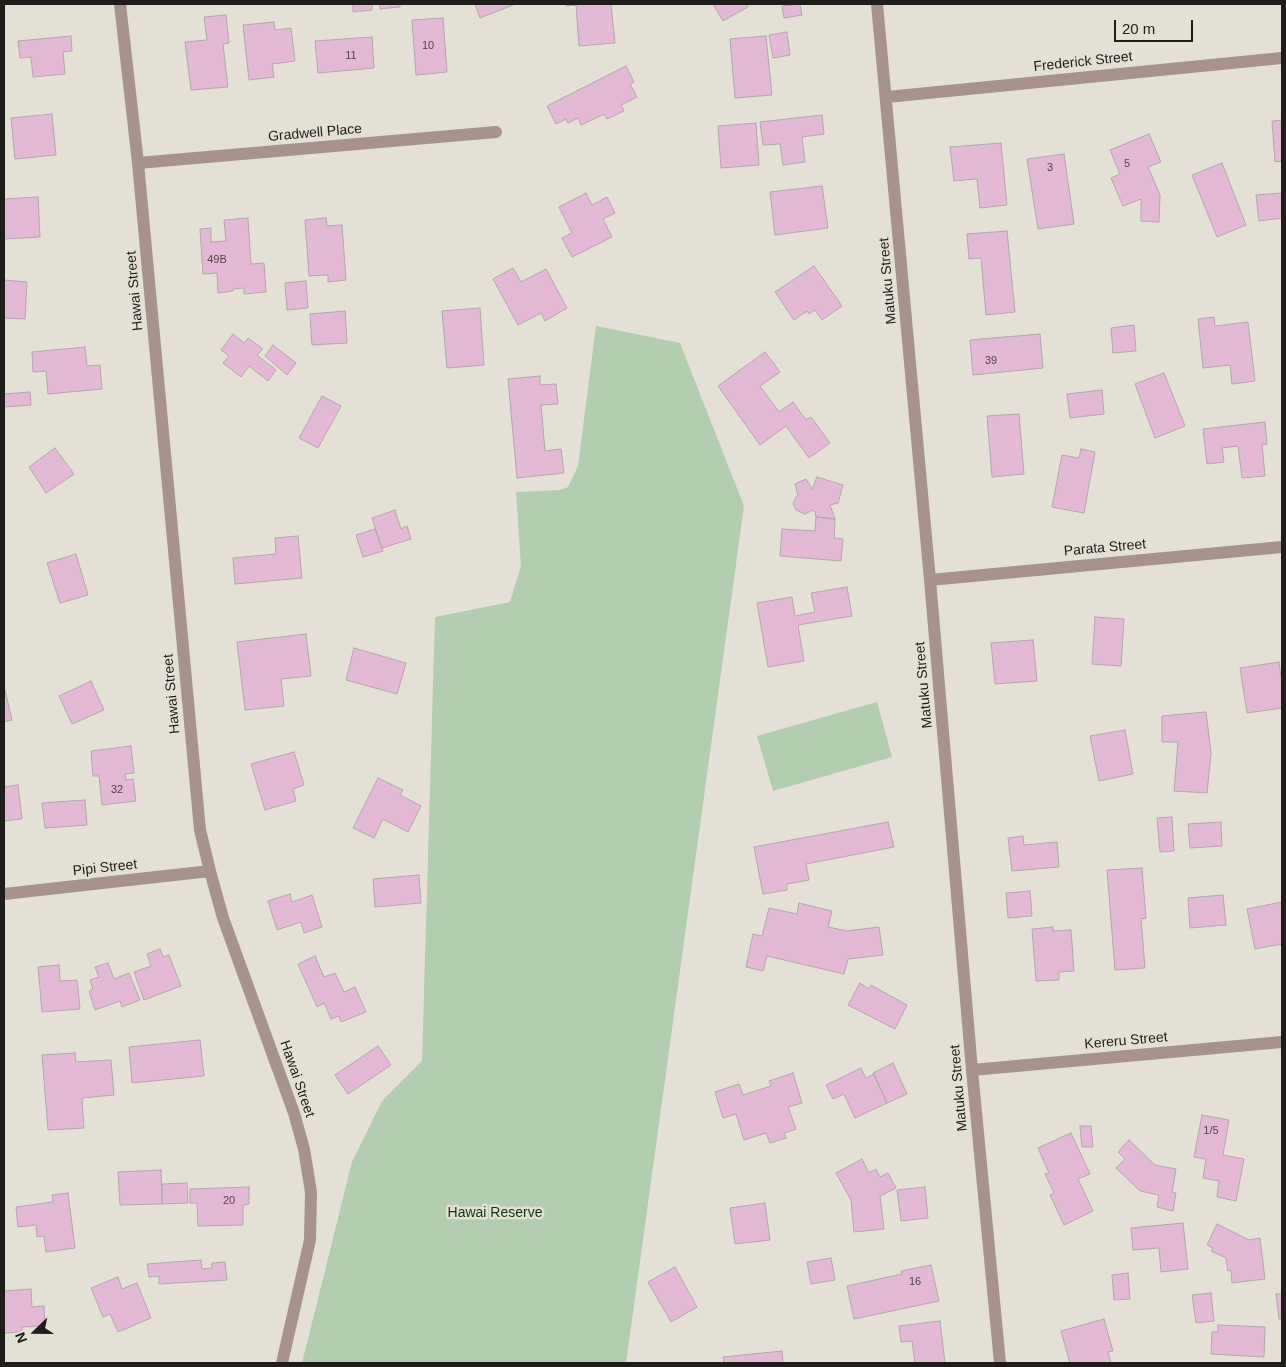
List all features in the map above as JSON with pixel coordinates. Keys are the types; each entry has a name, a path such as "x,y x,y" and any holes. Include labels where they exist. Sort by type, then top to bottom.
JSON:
{"street":[{"name":"Hawai Street","path":"120,4 138,164 200,830 223,918 294,1113 304,1149 311,1192 310,1240 282,1363"},
{"name":"Matuku Street","path":"877,4 887,97 972,1070 1000,1363"},
{"name":"Frederick Street","path":"887,97 1282,58"},
{"name":"Gradwell Place","path":"138,164 496,132"},
{"name":"Parata Street","path":"930,580 1282,547"},
{"name":"Pipi Street","path":"4,894 210,872"},
{"name":"Kereru Street","path":"972,1070 1282,1042"}],"green space":[{"name":"Hawai Reserve","path":"596,326 680,343 744,506 626,1363 302,1363 352,1162 382,1101 422,1061 435,617 510,602 521,566 516,492 560,490 568,487 578,466"},
{"path":"877,702 892,757 773,791 757,736"}],"building":[{"path":"353,4 372,4 372,10 353,12"},
{"path":"380,4 400,4 400,7 380,9"},
{"path":"475,4 513,4 513,5 480,18"},
{"path":"566,4 611,4 615,43 579,46 576,5 566,6"},
{"path":"713,4 746,4 748,7 723,21"},
{"path":"800,4 802,15 784,18 782,6"},
{"path":"226,15 229,43 223,44 228,87 191,90 185,42 207,40 204,17"},
{"path":"443,18 447,72 416,75 412,20"},
{"path":"274,22 275,30 291,28 295,61 272,64 274,77 249,80 243,25"},
{"path":"787,32 790,55 773,58 769,35"},
{"path":"71,36 72,51 63,52 65,74 33,77 31,57 20,58 18,41"},
{"path":"766,36 772,95 735,98 730,39"},
{"path":"372,37 374,68 318,73 315,41"},
{"path":"626,66 634,82 630,84 637,97 621,105 624,111 607,119 604,114 581,125 578,118 568,123 566,119 556,124 547,106"},
{"path":"52,114 56,155 15,159 11,118"},
{"path":"822,115 824,134 802,137 805,162 783,165 780,144 763,145 760,122"},
{"path":"1282,120 1282,161 1275,162 1272,121"},
{"path":"756,123 759,165 721,168 718,126"},
{"path":"1149,134 1161,162 1148,167 1160,195 1159,222 1141,221 1141,199 1123,206 1111,178 1120,174 1110,150"},
{"path":"1001,143 1007,205 980,208 977,179 954,181 950,147"},
{"path":"1064,154 1074,224 1038,229 1027,159"},
{"path":"1222,163 1246,225 1217,237 1192,175"},
{"path":"822,186 828,228 775,235 770,192"},
{"path":"586,193 592,205 607,197 615,213 603,219 612,237 572,257 562,238 572,233 559,207"},
{"path":"1282,193 1282,218 1259,221 1256,195"},
{"path":"38,197 40,237 4,239 4,199"},
{"path":"248,218 251,264 264,263 266,292 244,294 244,288 218,293 217,273 203,274 200,229 211,228 211,242 226,241 224,220"},
{"path":"326,218 327,226 342,225 346,280 328,282 328,275 309,276 305,220"},
{"path":"1007,231 1015,312 986,315 981,258 969,259 967,234"},
{"path":"814,266 842,306 822,320 815,310 809,314 807,311 794,320 775,292"},
{"path":"513,268 521,282 546,269 567,308 545,321 541,313 518,325 493,279"},
{"path":"4,280 27,282 25,319 4,318"},
{"path":"306,281 308,308 287,310 285,283"},
{"path":"480,308 484,365 447,368 442,311"},
{"path":"345,311 347,343 312,345 310,314"},
{"path":"1214,317 1215,326 1248,322 1255,381 1232,384 1230,365 1203,368 1198,319"},
{"path":"1134,325 1136,351 1113,353 1111,328"},
{"path":"233,334 244,343 248,338 263,349 257,355 276,370 268,381 249,366 241,377 223,363 229,356 221,350"},
{"path":"1040,334 1043,368 973,375 970,340"},
{"path":"273,345 296,363 287,375 265,356"},
{"path":"85,347 87,366 100,365 102,389 48,394 46,371 33,372 32,352"},
{"path":"765,352 780,372 760,386 779,412 793,402 806,420 811,417 830,443 809,458 786,426 760,445 718,386"},
{"path":"1164,373 1185,426 1155,438 1135,384"},
{"path":"540,376 540,385 556,384 558,404 541,405 545,451 561,449 564,473 517,478 508,379"},
{"path":"1102,390 1104,414 1070,418 1067,394"},
{"path":"30,392 31,405 4,407 4,394"},
{"path":"322,396 341,406 318,448 299,438"},
{"path":"1019,414 1024,474 992,477 987,416"},
{"path":"1265,422 1267,444 1262,445 1265,476 1242,478 1238,446 1222,448 1224,462 1207,464 1203,429"},
{"path":"55,448 74,474 46,493 29,467"},
{"path":"1081,449 1095,452 1084,513 1052,507 1062,455 1079,458"},
{"path":"817,477 843,485 838,503 830,505 835,519 816,517 813,510 805,514 796,510 793,504 798,496 795,484 806,479 812,489"},
{"path":"395,510 401,529 407,526 411,539 382,548 372,518"},
{"path":"816,517 835,519 834,538 843,539 841,561 780,556 782,529 815,531"},
{"path":"375,529 383,551 363,557 356,535"},
{"path":"298,536 302,578 235,584 233,558 276,554 275,538"},
{"path":"76,554 88,595 60,603 47,563"},
{"path":"847,587 852,616 798,625 804,661 768,667 757,603 792,597 795,616 815,612 811,593"},
{"path":"1095,617 1124,619 1121,666 1092,664"},
{"path":"306,634 311,676 281,679 284,706 245,710 237,642"},
{"path":"1033,640 1037,681 995,684 991,643"},
{"path":"354,648 406,663 397,694 346,680"},
{"path":"1279,662 1282,684 1282,708 1247,713 1240,668"},
{"path":"91,681 104,710 72,724 59,696"},
{"path":"4,686 12,720 4,722"},
{"path":"1206,712 1211,753 1207,793 1174,791 1178,742 1162,742 1162,716"},
{"path":"1125,730 1133,774 1099,781 1090,736"},
{"path":"131,746 134,773 125,774 126,780 133,779 136,801 102,805 99,776 93,776 91,751"},
{"path":"294,752 304,785 293,789 296,801 265,810 251,764"},
{"path":"378,778 403,790 400,795 421,806 408,832 383,819 374,838 353,828"},
{"path":"18,785 22,819 4,821 4,787"},
{"path":"85,800 87,825 45,828 42,803"},
{"path":"1172,817 1174,851 1160,852 1157,818"},
{"path":"888,822 894,847 806,864 809,880 787,884 787,890 763,894 754,847"},
{"path":"1221,822 1222,846 1190,848 1188,824"},
{"path":"1023,836 1024,845 1057,842 1059,867 1012,871 1008,838"},
{"path":"1142,868 1146,918 1141,919 1145,968 1115,970 1107,870"},
{"path":"419,875 421,903 375,907 373,879"},
{"path":"1030,891 1032,916 1008,918 1006,893"},
{"path":"290,894 292,902 312,895 322,927 304,933 301,922 277,930 268,901"},
{"path":"1223,895 1226,925 1190,928 1188,898"},
{"path":"1282,902 1282,944 1255,949 1247,909"},
{"path":"799,903 832,911 828,927 847,931 879,927 883,955 848,959 844,974 767,956 763,971 746,967 753,934 762,936 769,908 797,914"},
{"path":"1053,927 1053,931 1071,930 1074,971 1059,972 1059,980 1036,981 1032,929"},
{"path":"160,949 163,957 169,955 181,986 144,1000 134,972 151,966 147,954"},
{"path":"315,956 324,977 335,973 344,992 355,987 366,1012 341,1022 339,1016 331,1019 324,1003 317,1007 298,964"},
{"path":"108,963 114,979 129,973 140,1000 122,1007 120,1001 95,1010 89,991 93,989 90,980 99,977 95,967"},
{"path":"59,965 60,981 77,980 80,1009 42,1012 38,967"},
{"path":"860,983 869,989 871,985 907,1005 895,1029 848,1005"},
{"path":"200,1040 204,1076 132,1083 129,1047"},
{"path":"378,1046 391,1065 348,1094 335,1075"},
{"path":"75,1053 76,1062 111,1060 114,1095 82,1098 84,1128 48,1130 42,1055"},
{"path":"893,1063 907,1094 887,1103 873,1073"},
{"path":"861,1068 866,1078 874,1074 887,1103 855,1118 844,1094 833,1099 826,1085"},
{"path":"793,1073 802,1103 788,1107 796,1129 784,1133 786,1138 770,1143 766,1133 744,1140 736,1114 723,1118 715,1092 739,1084 743,1095 771,1086 769,1081"},
{"path":"1202,1115 1229,1120 1223,1155 1244,1159 1236,1201 1217,1197 1219,1181 1203,1178 1206,1159 1194,1157"},
{"path":"1080,1126 1091,1126 1093,1147 1082,1147"},
{"path":"1071,1133 1090,1174 1078,1179 1093,1211 1064,1225 1050,1195 1054,1193 1045,1174 1049,1173 1038,1148"},
{"path":"1129,1140 1155,1165 1176,1169 1172,1192 1176,1193 1173,1211 1157,1207 1159,1195 1140,1191 1116,1168 1125,1159 1118,1152"},
{"path":"862,1159 869,1173 876,1169 880,1177 888,1173 896,1188 880,1196 884,1229 854,1232 851,1200 836,1173"},
{"path":"161,1170 162,1204 120,1205 118,1172"},
{"path":"187,1183 188,1203 162,1204 162,1184"},
{"path":"249,1187 249,1204 243,1205 243,1225 198,1226 197,1203 190,1203 190,1189"},
{"path":"925,1187 928,1218 901,1221 897,1190"},
{"path":"68,1193 75,1248 46,1252 44,1236 37,1237 36,1225 18,1227 16,1207 53,1202 52,1195"},
{"path":"765,1203 770,1240 735,1244 730,1208"},
{"path":"1183,1223 1188,1269 1161,1272 1159,1248 1133,1250 1131,1228"},
{"path":"1217,1224 1249,1240 1260,1238 1265,1279 1232,1283 1231,1270 1228,1271 1226,1258 1211,1251 1213,1248 1207,1245"},
{"path":"831,1258 835,1280 811,1284 807,1262"},
{"path":"201,1260 202,1269 212,1268 212,1263 225,1262 227,1280 159,1284 159,1276 149,1277 147,1264"},
{"path":"931,1265 939,1301 854,1319 847,1286 902,1274 901,1271"},
{"path":"675,1267 697,1307 671,1322 648,1282"},
{"path":"1128,1273 1130,1299 1114,1300 1112,1275"},
{"path":"118,1277 122,1289 137,1283 151,1318 118,1332 110,1314 103,1317 91,1288"},
{"path":"31,1289 32,1307 44,1306 45,1326 22,1327 22,1332 4,1333 4,1291"},
{"path":"1211,1293 1214,1321 1196,1323 1192,1295"},
{"path":"1276,1294 1282,1294 1282,1319 1279,1319"},
{"path":"1104,1319 1113,1351 1108,1352 1111,1363 1070,1363 1061,1331"},
{"path":"940,1321 945,1363 915,1363 912,1341 901,1342 899,1326"},
{"path":"1218,1325 1265,1327 1264,1357 1211,1354 1212,1332 1218,1332"},
{"path":"782,1351 783,1363 724,1363 723,1357"}]}
